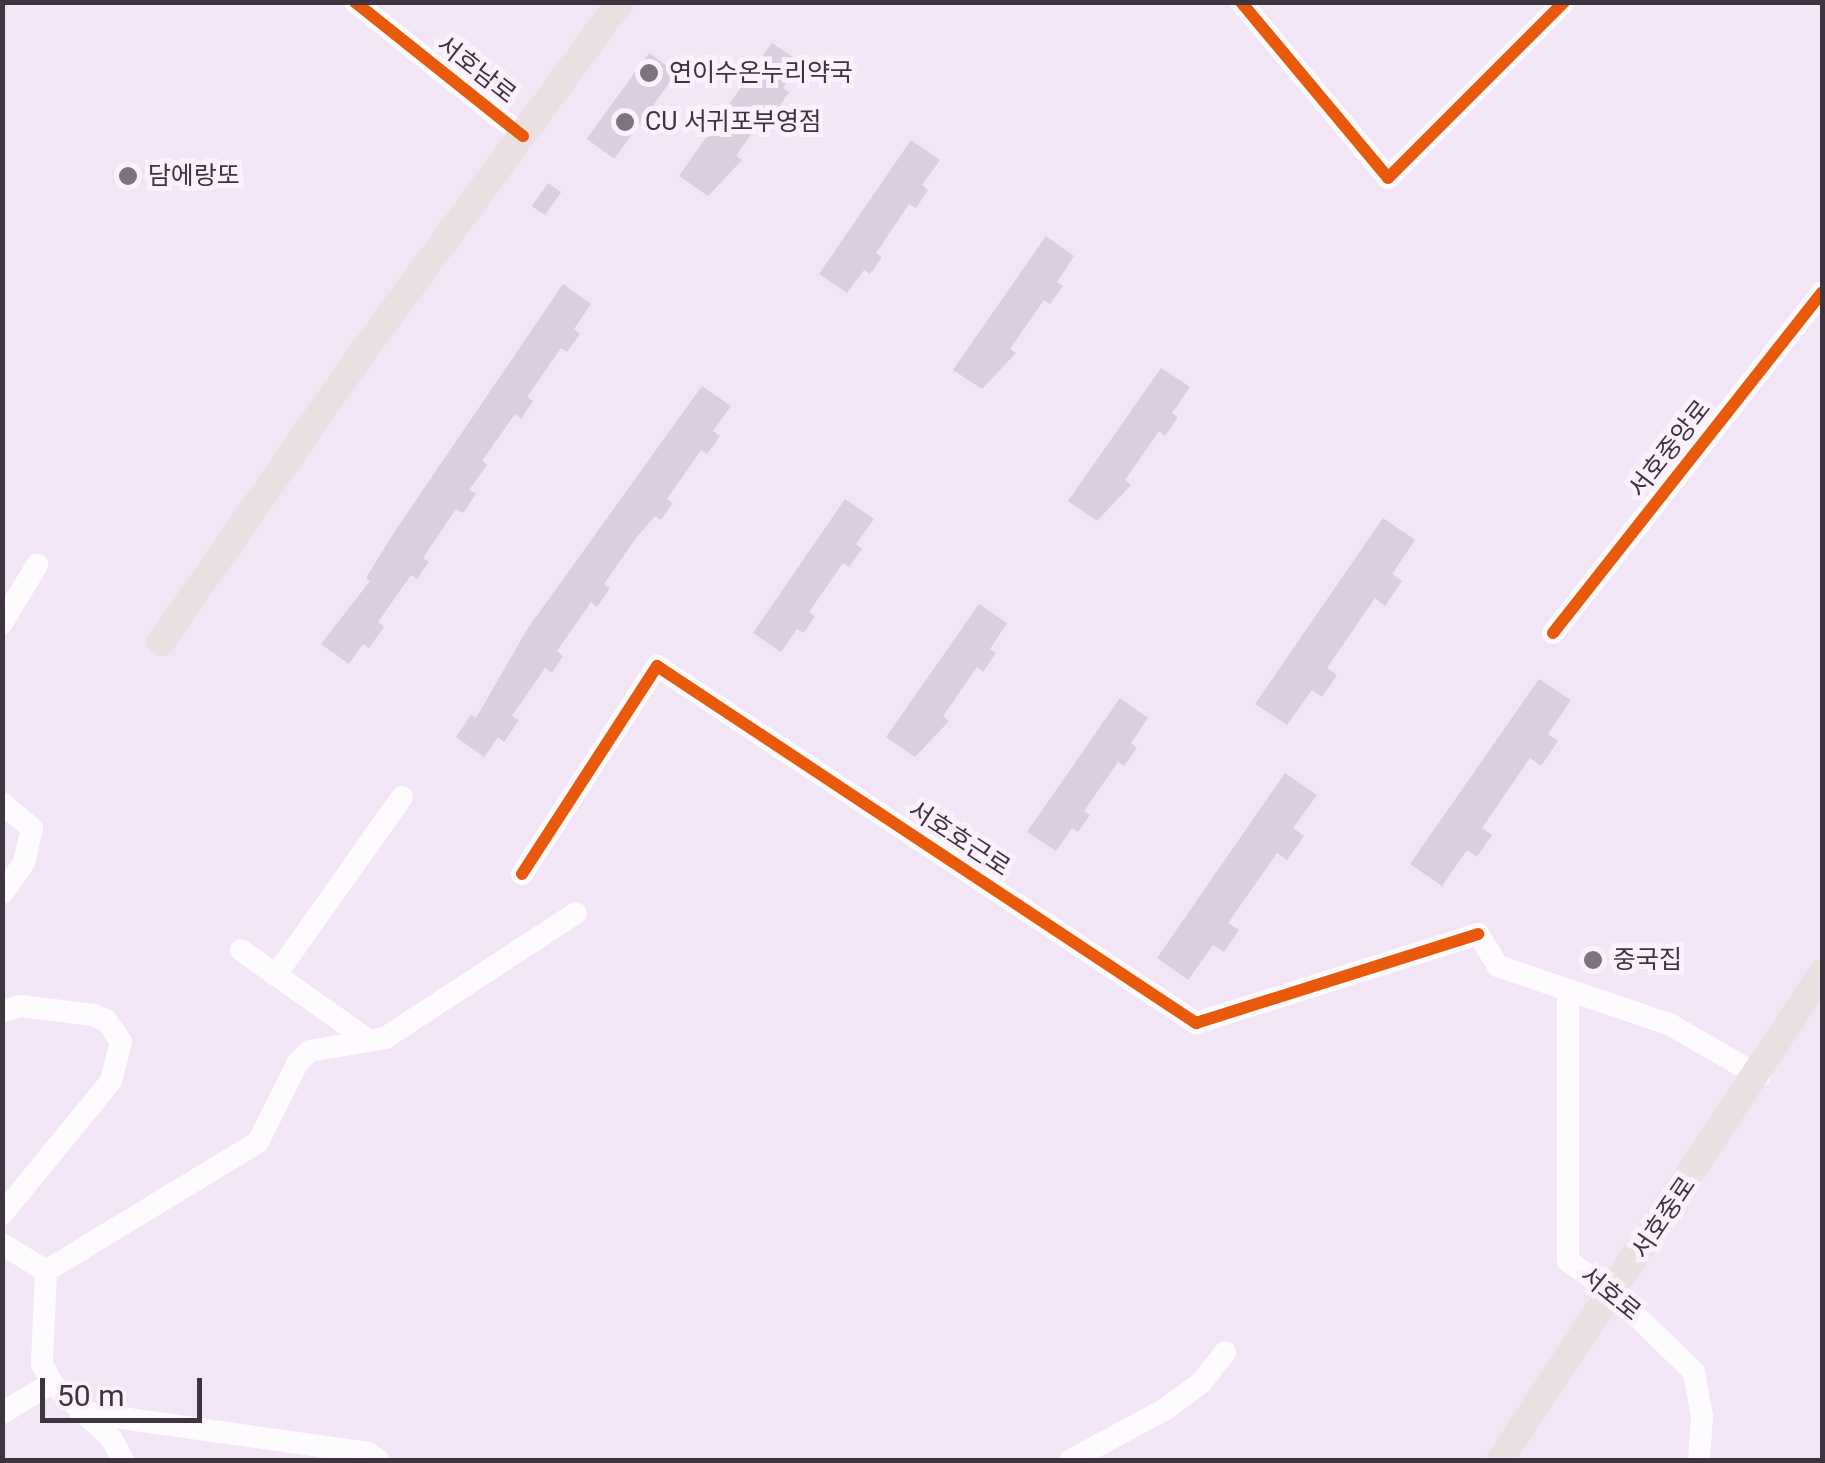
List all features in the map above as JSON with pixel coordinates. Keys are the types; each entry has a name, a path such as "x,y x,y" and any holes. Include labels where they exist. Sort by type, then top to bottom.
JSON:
{"main road":[{"name":"서호남로","path":"161,642 620,2"},
{"name":"서호중로","path":"1500,1460 1758,1076 1822,973"}],"street":[{"name":"서호남로","path":"354,2 523,136"},
{"path":"1241,2 1388,178 1564,2"},
{"name":"서호중앙로","path":"1553,633 1822,292"},
{"path":"2,623 37,565"},
{"name":"서호호근로","path":"522,874 657,666 1196,1023 1478,934 1498,966 1568,990"},
{"path":"276,976 402,797"},
{"path":"2,802 32,828 24,863 2,894"},
{"path":"46,1271 258,1142 298,1062 310,1051 403,1029 576,914"},
{"path":"241,950 368,1040"},
{"path":"1568,990 1671,1025 1758,1076"},
{"name":"서호로","path":"1568,990 1568,1261 1613,1293 1694,1372 1702,1416 1699,1460"},
{"path":"2,1012 21,1006 93,1015 116,1030 121,1055 111,1081 2,1214"},
{"path":"2,1244 46,1271"},
{"path":"46,1271 40,1341 52,1383 111,1438 123,1460"},
{"path":"1071,1460 1164,1410 1201,1382 1225,1352"},
{"path":"2,1413 52,1383"},
{"path":"80,1412 368,1453 378,1460"}],"building":[{"path":"772,43 800,62 783,88 789,92 776,111 770,107 736,156 742,160 708,196 679,176"},
{"path":"649,53 677,73 614,159 587,139"},
{"path":"911,140 940,160 922,185 928,190 916,208 909,204 876,253 882,257 870,274 864,270 847,293 819,274"},
{"path":"548,183 561,192 545,215 532,206"},
{"path":"1046,236 1074,256 1057,282 1063,286 1050,304 1044,300 1010,349 1016,353 982,389 953,370"},
{"path":"563,284 591,304 574,329 580,334 567,352 561,348 527,397 533,401 521,419 515,414 482,461 487,465 469,490 476,494 463,513 456,509 423,558 429,562 417,579 411,575 378,622 384,627 369,648 363,644 349,664 321,644 370,581 366,578 393,534"},
{"path":"1161,368 1190,387 1172,413 1178,417 1165,436 1159,431 1125,480 1131,485 1097,521 1068,501"},
{"path":"702,386 731,406 713,431 720,436 707,454 701,450 667,499 673,503 661,520 655,516 636,538 604,584 610,588 597,607 591,602 557,651 563,656 552,673 545,668 512,716 519,720 504,742 498,737 484,757 456,737 471,715 476,718 528,628"},
{"path":"845,499 874,519 856,544 862,549 849,567 843,563 809,612 815,616 804,633 797,629 781,652 753,633"},
{"path":"1383,518 1415,540 1392,574 1402,581 1385,606 1375,598 1327,668 1337,675 1322,697 1312,690 1287,725 1255,704"},
{"path":"979,604 1007,623 990,649 996,653 983,672 977,667 943,716 949,721 915,757 886,737"},
{"path":"1539,679 1571,700 1548,734 1558,741 1541,766 1530,758 1482,828 1492,835 1477,857 1467,850 1442,886 1410,864"},
{"path":"1120,698 1148,718 1131,743 1137,748 1124,766 1118,762 1084,811 1090,815 1078,832 1072,828 1056,851 1027,832"},
{"path":"1285,773 1317,795 1293,828 1304,836 1287,860 1277,853 1228,923 1239,930 1224,952 1213,945 1188,980 1157,958"}],"cycle path":[{"path":"355,2 523,136"},
{"path":"1241,2 1388,178 1564,2"},
{"path":"1553,633 1822,292"},
{"path":"522,874 657,666 1196,1023 1478,934"}],"place":[{"name":"연이수온누리약국","path":"649,73"},
{"name":"CU 서귀포부영점","path":"625,122"},
{"name":"담에랑또","path":"128,176"},
{"name":"중국집","path":"1593,960"}]}
